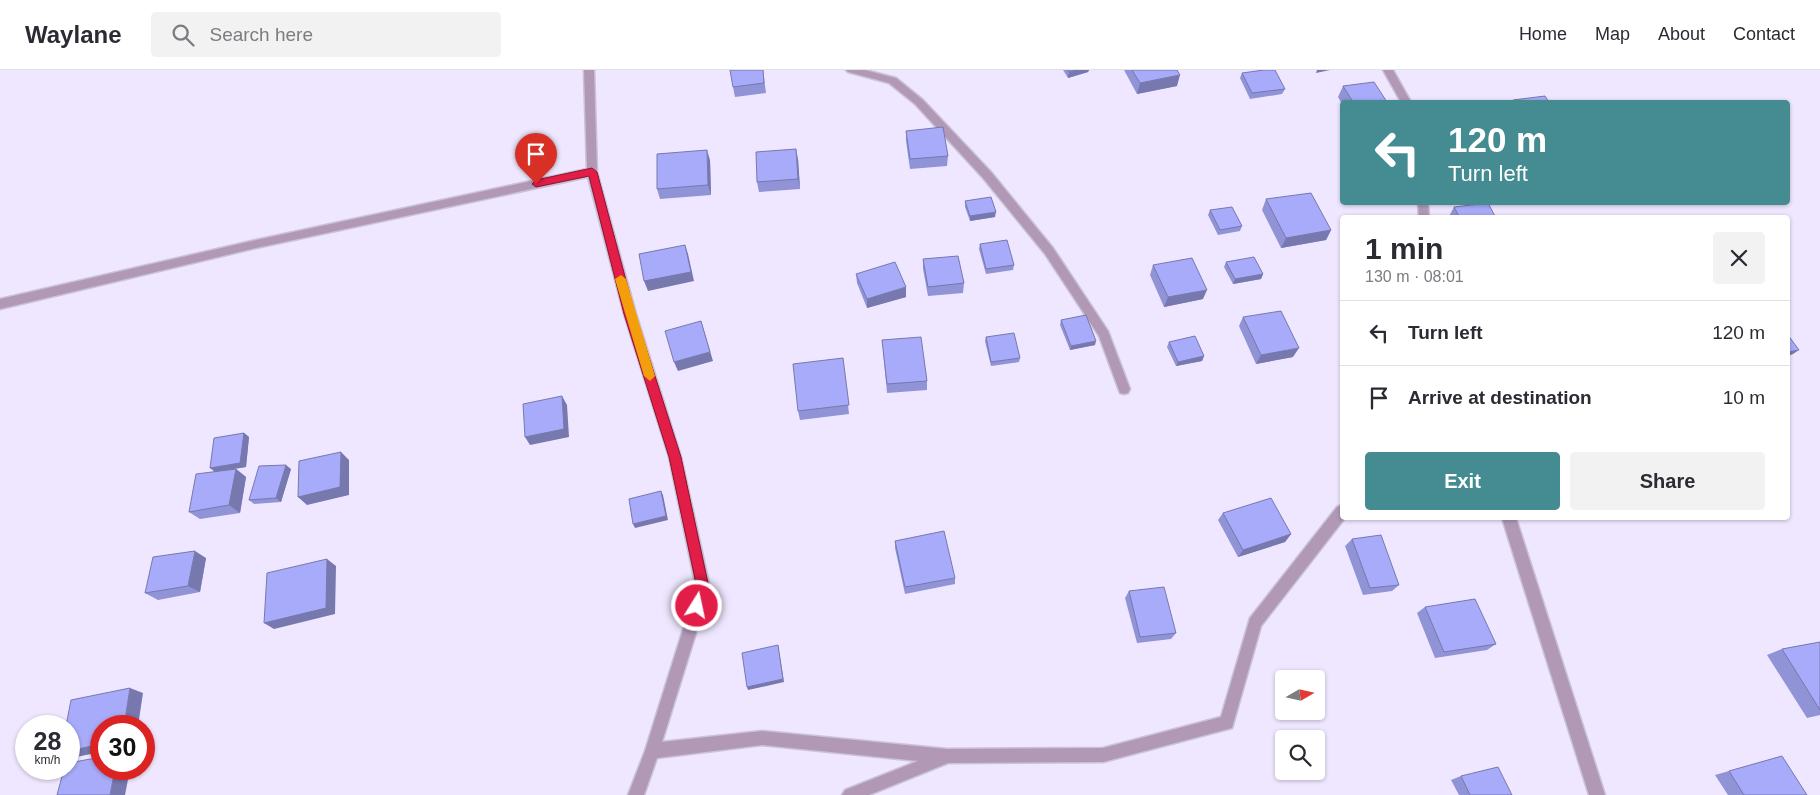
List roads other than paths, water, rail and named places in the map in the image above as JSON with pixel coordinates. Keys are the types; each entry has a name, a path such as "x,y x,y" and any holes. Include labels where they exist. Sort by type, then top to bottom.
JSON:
{"street":[{"path":"589,70 592,172 630,314 675,457 703,588 652,751 636,795"},
{"path":"851,70 892,80 919,102 987,175 1049,251 1104,334 1124,389"},
{"path":"1388,70 1405,100"},
{"path":"0,304 256,244 592,172"},
{"path":"652,751 762,738 948,756 1103,755 1227,723 1255,623 1340,514"},
{"path":"1510,520 1597,795"},
{"path":"850,795 948,756"}]}
